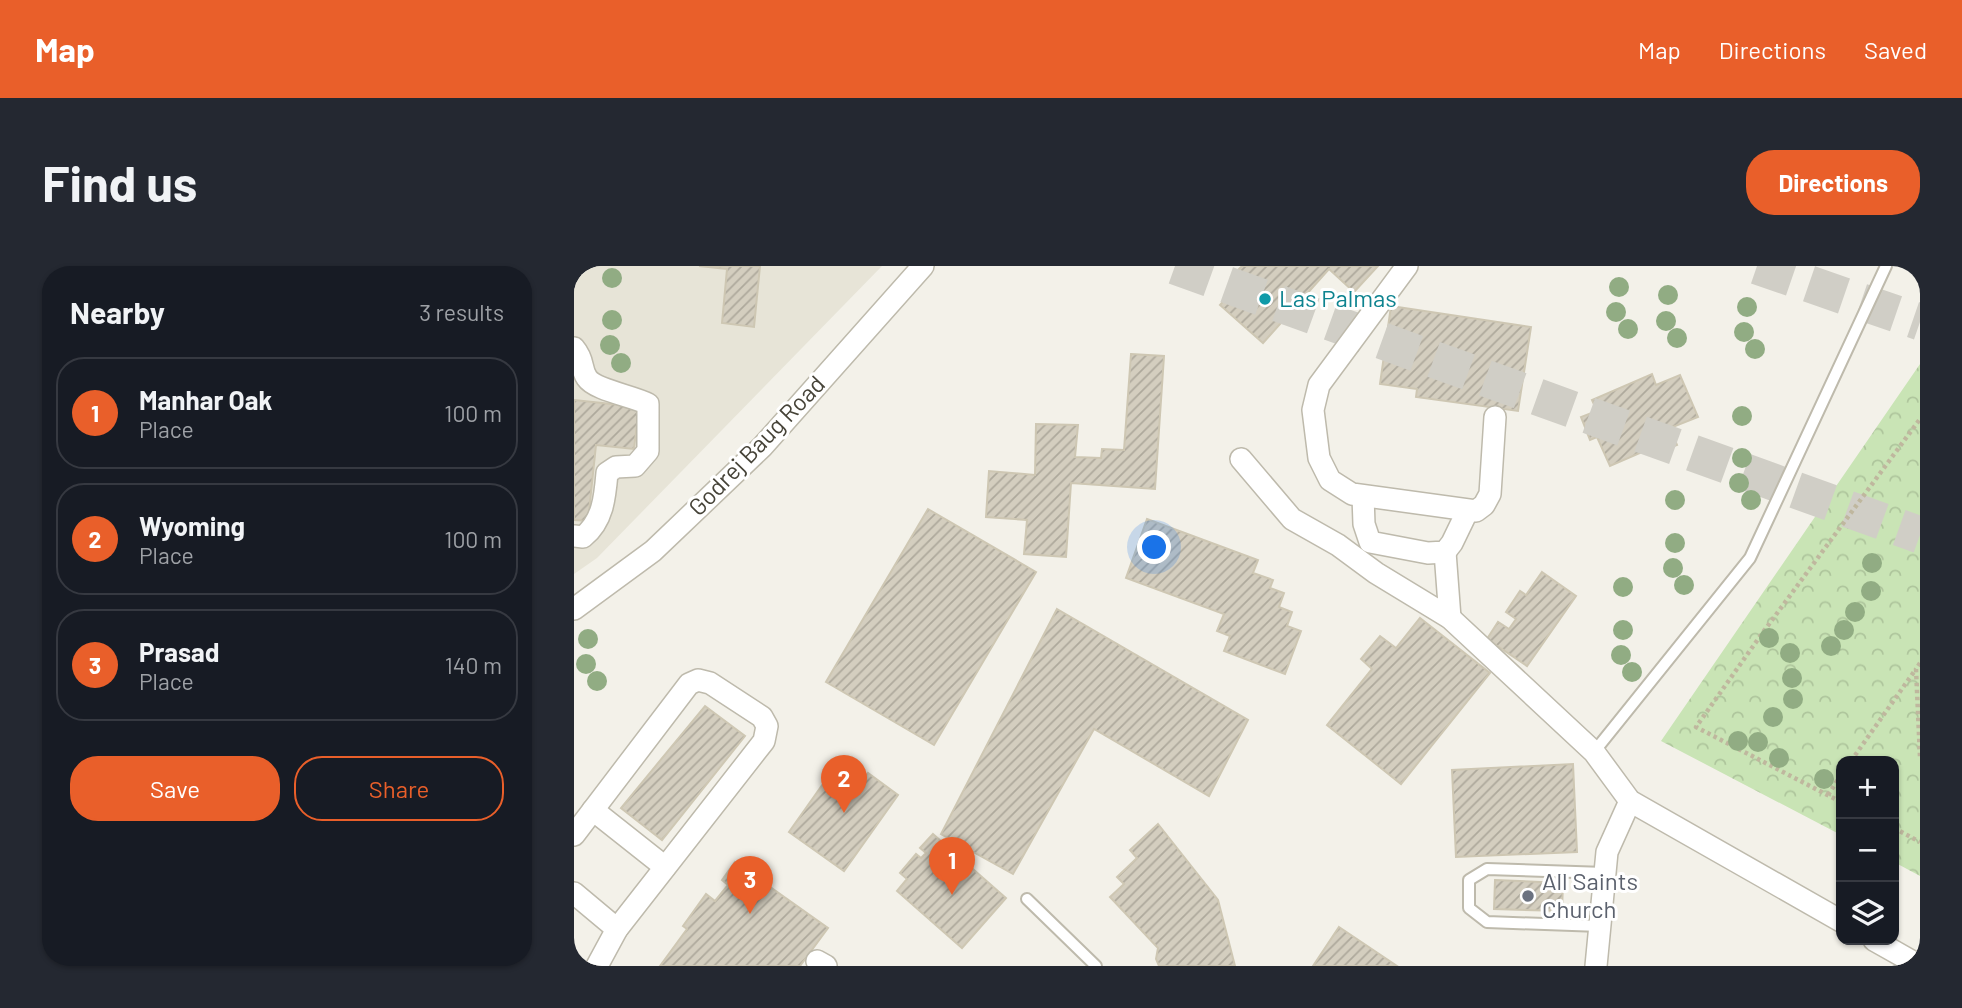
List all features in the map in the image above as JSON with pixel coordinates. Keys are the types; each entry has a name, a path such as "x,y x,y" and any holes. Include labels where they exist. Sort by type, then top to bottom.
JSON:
{"street":[{"name":"Godrej Baug Road","path":"574,609 653,551 762,447 923,266"},
{"path":"1407,266 1319,385 1313,410 1319,458 1330,480 1352,494 1467,512 1476,511 1484,505 1490,494 1496,417"},
{"path":"574,348 583,358 585,376 593,384 648,404 649,429 648,451 635,466 617,467 607,473 606,490 595,528 583,537 574,536"},
{"path":"1241,459 1292,519 1338,545 1376,573 1450,618 1594,752 1630,801 1836,918"},
{"path":"1363,496 1364,524 1370,542 1428,553 1445,552"},
{"path":"1450,618 1445,552 1467,512"},
{"path":"574,835 689,684 698,680 710,683 762,717 767,726 764,741 617,929 597,966"},
{"path":"1596,966 1607,852 1630,801"},
{"path":"593,810 665,867"},
{"path":"574,893 617,929"},
{"path":"1883,945 1920,966"}],"lane":[{"path":"1594,752 1750,558 1885,266"},
{"path":"1600,926 1487,922 1469,908 1469,880 1487,869 1605,873"},
{"path":"1027,899 1096,966"}],"path":[{"path":"1836,799 1696,727 1920,419"},
{"path":"1855,756 1920,663"},
{"path":"1916,669 1920,757"},
{"path":"1828,795 1836,783"},
{"path":"1899,831 1920,842"}],"shaded area":[{"path":"574,266 882,266 597,558 574,574"}],"green space":[{"path":"1920,364 1920,876 1899,865 1899,756 1836,756 1836,832 1661,741"}],"building":[{"path":"699,266 760,266 754,327 722,323 727,269"},
{"name":"Las Palmas","path":"1242,266 1378,266 1354,292 1329,269 1263,343 1220,305 1239,284 1231,277"},
{"path":"1391,306 1531,327 1518,411 1416,397 1417,389 1380,384"},
{"path":"1131,354 1164,356 1155,489 1071,483 1066,557 1024,554 1027,520 986,517 989,471 1035,475 1036,424 1078,425 1075,457 1101,458 1102,449 1124,450"},
{"path":"1652,374 1656,385 1680,375 1698,417 1670,428 1677,445 1656,453 1650,440 1638,446 1640,453 1610,466 1597,437 1590,440 1581,417 1597,411 1592,400"},
{"path":"574,400 639,407 634,449 596,445 588,521 574,520"},
{"path":"928,509 1036,572 934,745 826,682"},
{"path":"1147,519 1258,560 1253,573 1273,580 1270,588 1284,593 1279,607 1292,612 1287,626 1301,631 1285,674 1224,651 1230,636 1217,631 1224,614 1126,578"},
{"path":"1542,572 1576,596 1527,666 1487,639 1498,622 1509,629 1516,619 1506,612 1520,591 1526,595"},
{"path":"1057,609 1248,720 1209,796 1094,729 1013,874 941,834"},
{"path":"1420,618 1490,673 1401,784 1327,725 1372,669 1361,659 1380,636 1396,648"},
{"path":"705,706 745,736 662,840 621,808"},
{"path":"1573,764 1577,852 1456,857 1452,770"},
{"path":"835,767 860,785 868,773 898,795 844,871 789,832"},
{"path":"1158,824 1218,900 1235,966 1159,966 1156,959 1158,948 1110,897 1124,884 1117,877 1137,858 1130,850"},
{"path":"933,834 1006,898 962,948 897,891 907,879 900,873 916,854 921,858 926,853 920,848"},
{"path":"735,862 828,928 800,966 660,966 687,929 683,926 706,894 715,901 728,885 722,880"},
{"name":"All Saints Church","path":"1495,880 1563,883 1562,911 1494,909"},
{"path":"1339,927 1397,966 1313,966"}],"tunnel":[{"path":"1175,266 1920,535"},
{"path":"1757,266 1920,322"}],"place":[{"name":"Las Palmas","path":"1265,299"},
{"name":"Wyoming","path":"844,813"},
{"name":"Manhar Oak","path":"952,895"},
{"name":"All Saints Church","path":"1528,896"},
{"name":"Prasad","path":"750,914"}]}
